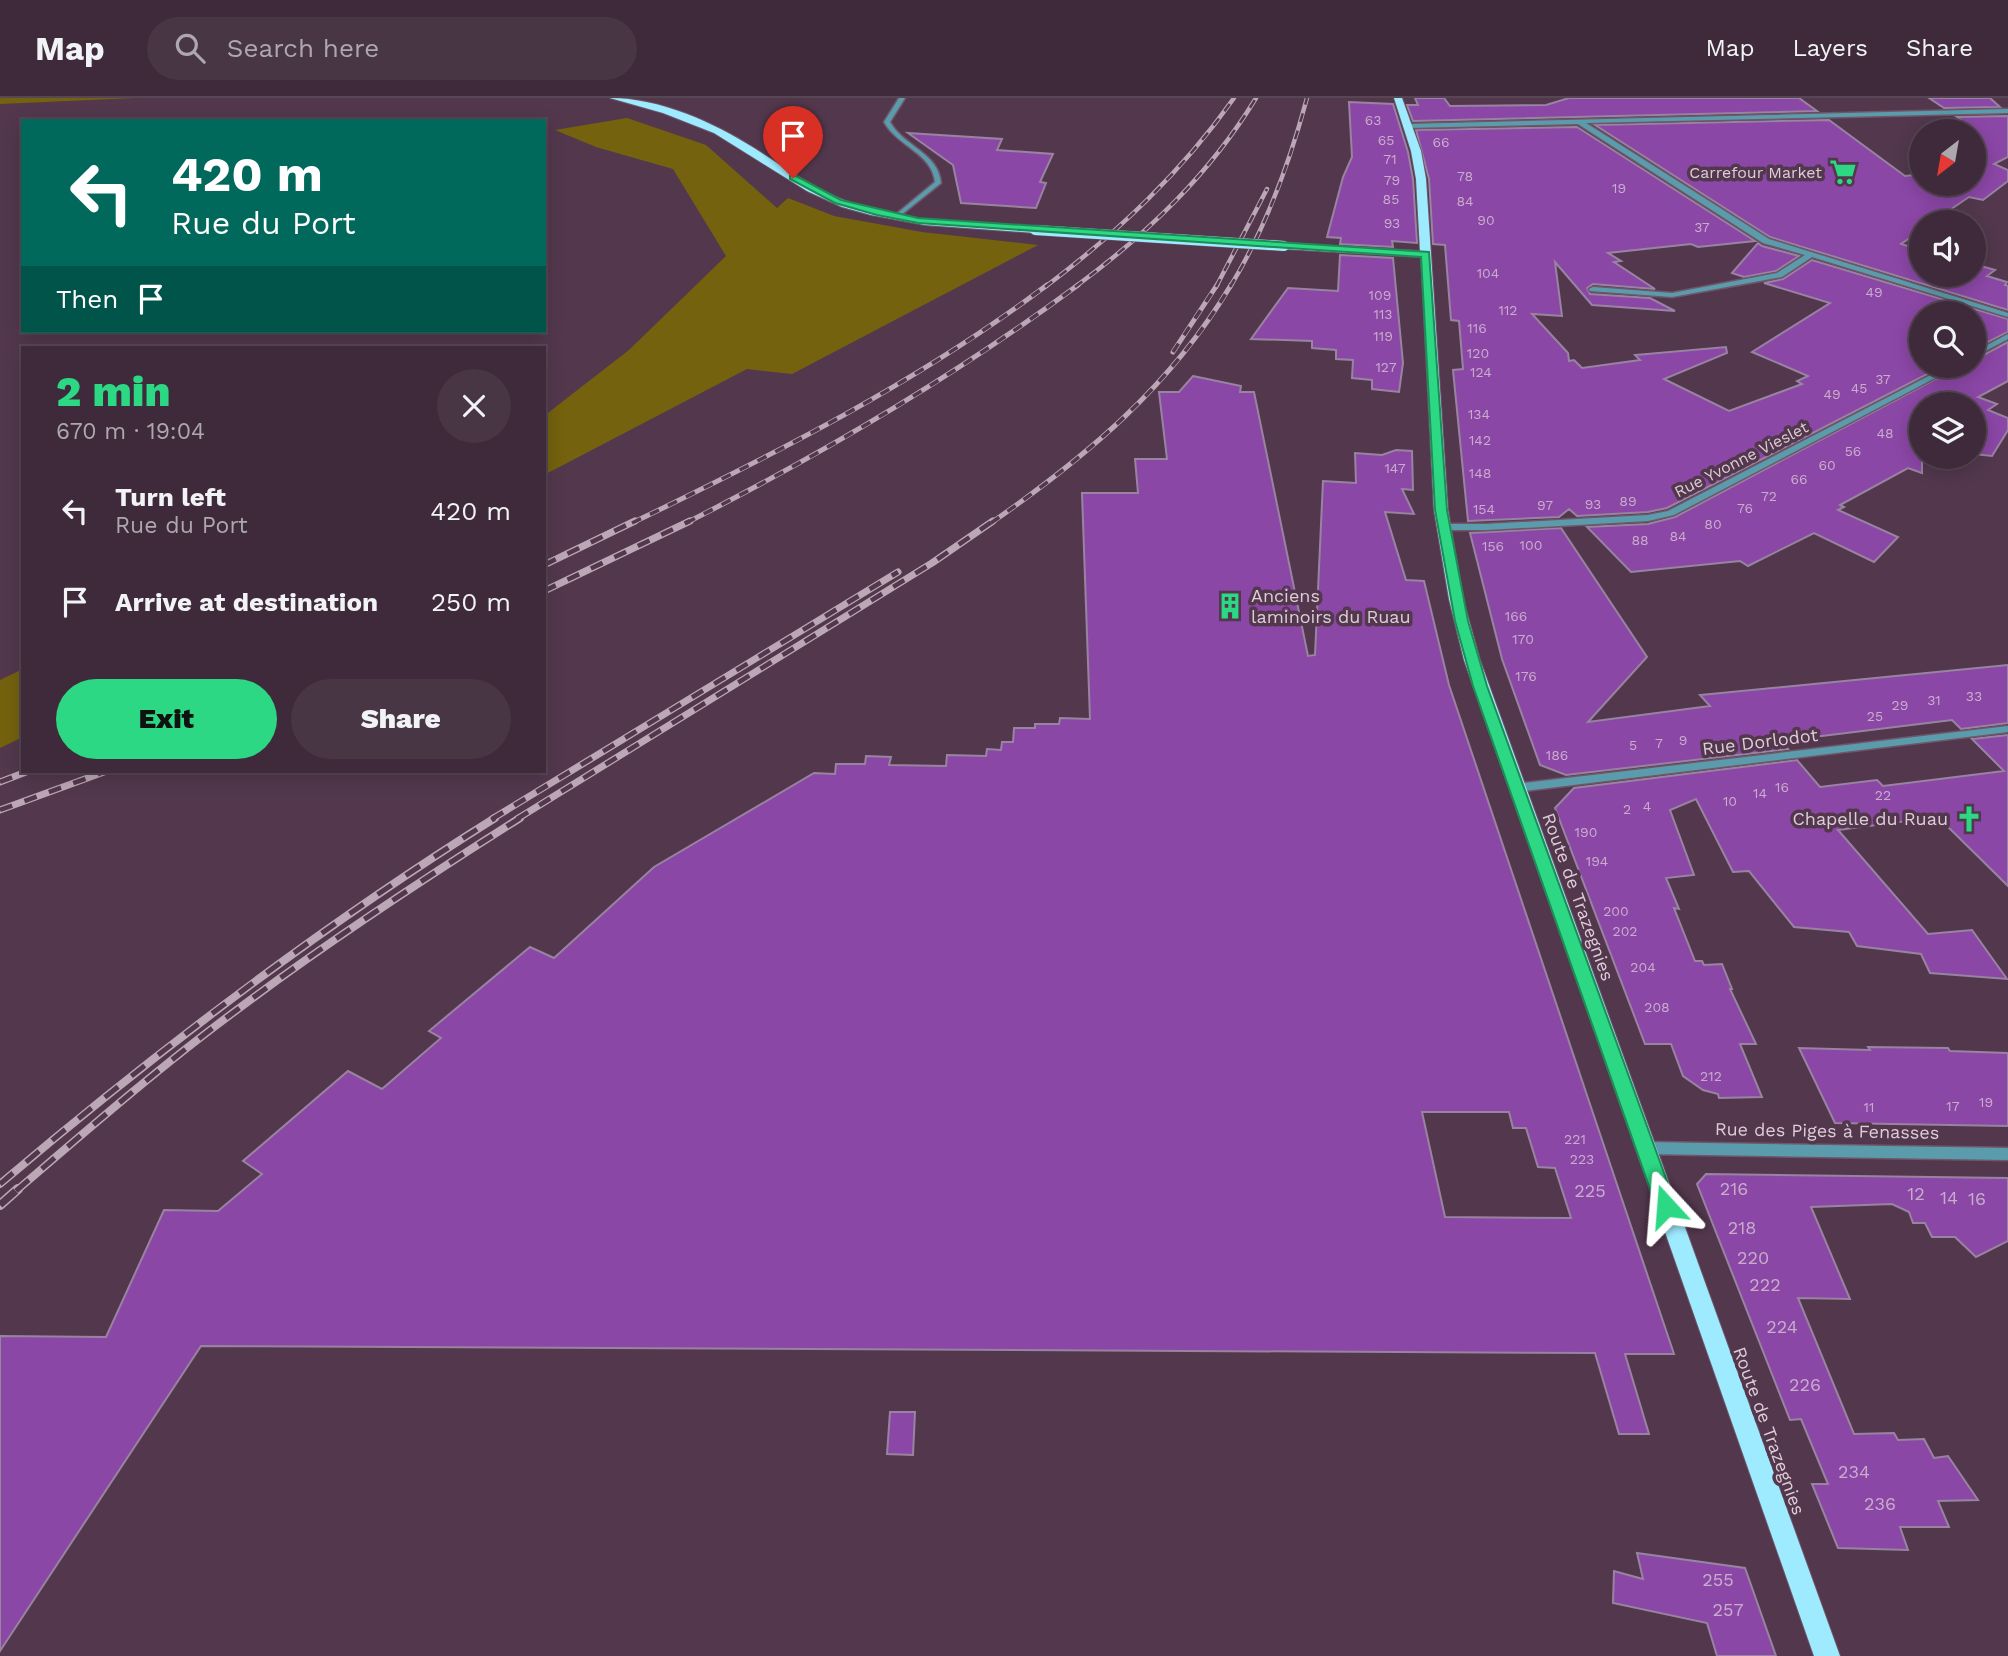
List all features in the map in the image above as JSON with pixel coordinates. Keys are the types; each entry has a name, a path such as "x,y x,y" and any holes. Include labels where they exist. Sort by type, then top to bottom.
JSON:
{"main road":[{"path":"614,98 662,110 704,126 747,147 819,194 896,217 1035,230 1426,254"},
{"name":"Route de Trazegnies","path":"1398,98 1421,179 1443,527 1456,599 1472,660 1827,1656"}],"street":[{"path":"896,217 939,183 939,173 932,163 891,132 887,121 902,98"},
{"path":"1408,126 2008,111"},
{"path":"1578,121 1766,241 2008,314"},
{"path":"1592,289 1672,295 1779,275 1811,256"},
{"path":"1986,348 2008,336"},
{"name":"Rue Yvonne Vieslet","path":"1443,527 1648,518 1671,513 1931,378"},
{"name":"Rue Dorlodot","path":"1516,788 1613,779 2008,729"},
{"name":"Rue des Piges à Fenasses","path":"1646,1148 2008,1154"}],"shaded area":[{"path":"0,98 135,98 0,104"},
{"path":"627,118 706,145 777,208 788,198 834,216 922,232 1038,245 792,374 747,369 546,474 546,414 629,350 726,256 673,169 596,147 555,130"},
{"path":"21,670 21,738 0,748 0,680"}],"building":[{"path":"1415,98 1444,98 1450,106 1546,105 1569,98 1799,98 1817,111 1413,121 1407,105 1418,105"},
{"path":"1929,98 1990,98 2000,107 1944,108"},
{"path":"1349,102 1393,104 1408,152 1413,179 1417,243 1392,241 1393,247 1340,244 1341,238 1327,237 1343,177 1352,157"},
{"path":"2008,116 2008,157 1994,164 2008,170 2008,181 1983,200 1969,197 1950,210 1909,210 1909,239 1901,244 1909,246 1909,280 1770,237 1595,125 1829,120 1905,176 1909,176 1909,196 1986,196 1986,119 1957,117"},
{"path":"1577,127 1755,241 1698,247 1691,244 1608,253 1621,261 1614,262 1655,289 1593,284 1587,288 1590,294 1650,298 1675,311 1592,305 1555,262 1562,316 1532,314 1568,353 1569,361 1574,360 1582,368 1640,360 1635,355 1726,347 1727,353 1664,379 1729,411 1802,384 1797,381 1808,376 1752,352 1830,303 1764,283 1783,279 1812,260 1948,301 1909,301 1909,378 1920,378 1667,508 1648,512 1577,516 1569,509 1559,517 1468,521 1453,370 1463,369 1459,321 1451,320 1445,245 1433,244 1429,179 1416,130"},
{"path":"908,133 1002,139 997,150 1053,154 1040,182 1046,183 1036,208 961,203 953,165"},
{"path":"1758,243 1799,256 1776,271 1744,277 1732,273"},
{"path":"1340,255 1393,258 1403,363 1399,392 1372,389 1372,380 1352,378 1353,360 1336,359 1336,350 1312,348 1312,341 1251,339 1288,288 1338,291"},
{"path":"1986,267 1995,270 1987,276 2007,282 2005,285 2008,286 2008,310 1986,301 1933,287 1986,287"},
{"path":"1986,312 2008,319 2008,332 1986,343"},
{"path":"2008,342 2008,381 1986,393 1911,392 1937,378 1986,378 1986,354"},
{"path":"1193,376 1241,386 1240,392 1254,392 1308,656 1315,655 1323,481 1356,483 1355,453 1382,455 1396,450 1412,451 1413,490 1402,489 1414,514 1385,512 1406,580 1424,581 1449,685 1674,1354 1625,1354 1649,1434 1619,1434 1595,1353 201,1346 0,1651 0,1336 106,1337 164,1210 218,1211 262,1174 243,1161 348,1071 382,1089 441,1038 429,1031 530,947 554,958 654,867 814,773 835,774 836,764 865,764 866,756 891,757 889,765 946,766 947,755 986,756 987,749 1001,750 1002,742 1013,742 1014,728 1035,728 1035,724 1059,724 1060,718 1090,719 1082,493 1138,493 1135,459 1167,459 1159,392 1179,392","holes":["1422,1112 1509,1112 1513,1128 1526,1128 1538,1167 1555,1168 1571,1218 1445,1217"]},
{"path":"1909,393 1909,468 1840,505 1844,507 1838,510 1898,537 1874,562 1814,533 1748,566 1740,561 1631,572 1587,527 1648,524 1675,517"},
{"path":"1986,400 1997,404 1988,410 2008,418 2008,430 1992,456 1986,455"},
{"path":"1561,528 1647,657 1588,722 1710,706 1700,695 2008,665 2008,723 1961,729 1952,720 1781,741 1788,749 1566,775 1540,765 1502,659 1470,533"},
{"path":"2008,735 2008,886 1938,817 1838,830 1928,934 1972,930 2007,979 1930,973 1921,954 1857,946 1849,932 1794,927 1749,871 1733,872 1696,799 1670,810 1694,875 1666,878 1679,909 1674,908 1695,961 1702,961 1704,965 1722,964 1730,989 1756,1044 1740,1044 1762,1097 1719,1098 1718,1094 1703,1090 1683,1076 1671,1044 1645,1044 1555,808 1574,788 1797,760 1820,787 1877,780 1883,786 2004,771 1972,739"},
{"path":"1868,1047 1948,1048 1950,1051 2008,1053 2008,1126 1835,1123 1799,1048 1870,1050"},
{"path":"1706,1174 2008,1178 2008,1241 1976,1257 1955,1237 1932,1237 1925,1223 1913,1223 1909,1212 1892,1204 1811,1207 1850,1299 1798,1298 1854,1434 1894,1433 1898,1440 1924,1439 1934,1458 1948,1456 1978,1500 1938,1501 1949,1527 1900,1527 1908,1550 1838,1548 1812,1484 1828,1484 1801,1419 1790,1420 1697,1184"},
{"path":"890,1412 915,1412 913,1455 887,1454"},
{"path":"1637,1553 1745,1568 1776,1656 1717,1656 1707,1623 1613,1603 1614,1571 1643,1579"}],"railway":[{"path":"1045,287 1098,245 1147,200 1192,151 1234,98"},
{"path":"1075,287 1127,246 1175,202 1218,153 1256,98"},
{"path":"1230,287 1255,242 1275,196 1307,98"},
{"path":"1216,287 1267,189"},
{"path":"632,523 793,443 898,384 999,320 1047,285"},
{"path":"688,522 787,470 887,412 984,351 1078,285"},
{"path":"1173,352 1217,285"},
{"path":"991,523 1060,472 1124,417 1181,356 1231,285"},
{"path":"546,564 635,521"},
{"path":"517,819 932,563 993,521"},
{"path":"546,590 688,522"},
{"path":"492,819 898,572"},
{"path":"0,782 23,773"},
{"path":"0,810 101,773"},
{"path":"0,1184 179,1038 241,992 366,902 495,818"},
{"path":"16,1191 148,1079 265,989 446,865 520,818"},
{"path":"0,1205 18,1189"}],"place":[{"name":"Carrefour Market","path":"1843,172"},
{"name":"Anciens laminoirs du Ruau","path":"1230,606"},
{"name":"Chapelle du Ruau","path":"1969,819"}],"route":[{"path":"793,178 819,194 838,201 877,213 918,220 1062,232 1426,254 1441,510 1461,621 1480,686 1666,1206"}]}
